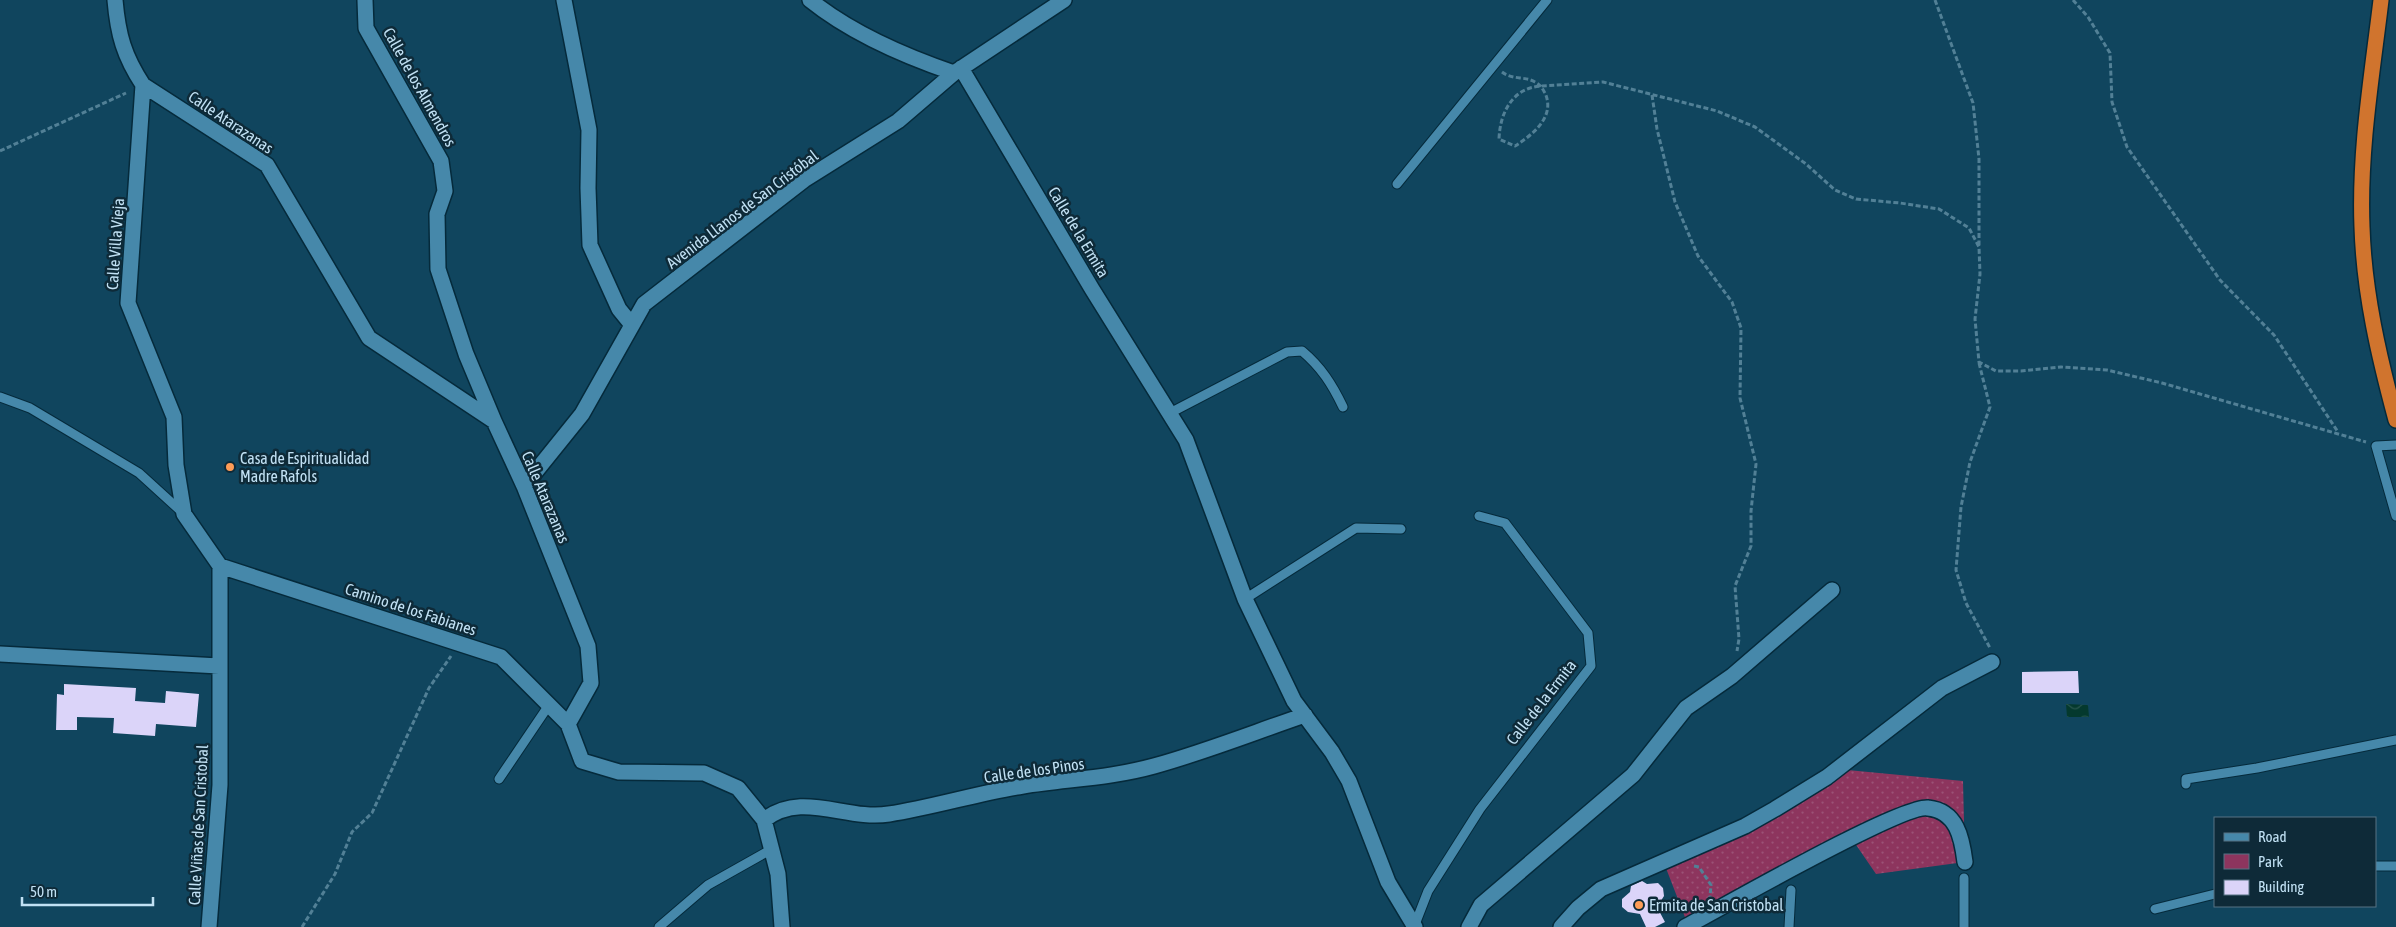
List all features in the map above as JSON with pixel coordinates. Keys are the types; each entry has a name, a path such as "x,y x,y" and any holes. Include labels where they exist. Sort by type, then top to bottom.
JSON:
{"highway":[{"path":"2381,0 2363,151 2362,226 2367,293 2380,361 2396,420"}],"street":[{"path":"115,0 117,29 125,53 143,85"},
{"name":"Calle de los Almendros","path":"365,0 366,28 442,161 445,191 436,214 438,270 466,354 494,421"},
{"path":"564,0 589,130 588,188 590,245 619,309 632,325"},
{"path":"810,0 842,23 920,61 958,70"},
{"name":"Avenida Llanos de San Cristóbal","path":"524,486 582,414 644,304 804,180 898,121 958,70 1064,0"},
{"name":"Calle de la Ermita","path":"958,70 1168,414 1186,440 1245,599 1288,688 1349,781 1388,882 1415,927"},
{"name":"Calle Atarazanas","path":"143,85 267,165 369,338 494,421 524,486 588,646 591,683 568,724"},
{"name":"Calle Villa Vieja","path":"143,85 128,303 174,417 176,464 184,514 220,566"},
{"name":"Camino de los Fabianes","path":"220,566 501,657 568,724"},
{"name":"Calle Viñas de San Cristobal","path":"209,927 220,785 218,666 220,566"},
{"path":"1469,927 1481,905 1633,775 1686,708 1732,676 1832,590"},
{"path":"0,654 218,666"},
{"path":"1561,927 1578,908 1601,890 1745,826 1775,809 1827,777 1942,688 1992,662"},
{"name":"Calle de los Pinos","path":"764,820 774,813 797,806 810,806 859,816 888,814 1022,786 1125,773 1156,766 1305,715"},
{"path":"568,724 582,761 619,772 704,773 738,788 764,820 778,874 782,927"},
{"path":"1685,927 1873,828 1912,810 1926,807 1944,812 1952,818 1956,826 1965,862"}],"lane":[{"path":"1396,184 1548,0"},
{"path":"1168,414 1287,352 1302,351 1316,363 1331,382 1343,407"},
{"path":"0,397 30,408 139,473 184,514"},
{"path":"2396,445 2376,446 2396,516"},
{"name":"Calle de la Ermita","path":"1415,927 1428,891 1480,809 1591,666 1588,633 1506,523 1479,516"},
{"path":"1245,599 1356,528 1401,530"},
{"path":"499,779 550,705"},
{"path":"2186,784 2186,779 2275,764 2396,740"},
{"path":"659,927 708,885 772,849"},
{"path":"2376,866 2396,866"},
{"path":"1964,878 1964,927"},
{"path":"1789,927 1791,890"},
{"path":"2155,909 2214,894"}],"path":[{"path":"1935,0 1973,103 1979,159 1980,274 1975,319 1979,362 1990,407 1970,462 1962,498 1956,570 1966,603 1992,653 1992,662"},
{"path":"2073,0 2088,17 2110,53 2112,102 2127,147 2220,280 2274,335 2338,432"},
{"path":"1494,66 1508,76 1533,80 1541,86 1548,99 1547,115 1533,134 1515,146 1499,139 1500,121 1513,97 1532,86 1541,86 1603,82 1717,112 1755,126 1806,164 1835,190 1856,199 1900,203 1939,210 1969,228 1979,247"},
{"path":"0,151 143,85"},
{"path":"1652,95 1657,129 1675,202 1698,256 1732,302 1741,328 1740,398 1756,464 1751,511 1751,546 1734,586 1739,639 1732,676"},
{"path":"1979,362 1996,371 2021,372 2060,367 2108,370 2162,383 2338,432 2376,446"},
{"path":"302,927 335,874 352,832 372,813 429,688 460,644"},
{"path":"1690,866 1699,867 1711,885 1708,915"}],"green space":[{"path":"1837,769 1963,781 1965,862 1876,874 1852,839 1688,925 1664,863"}],"water":[{"path":"2066,704 2088,705 2089,717 2067,717"}],"building":[{"path":"2078,671 2079,693 2022,693 2022,672"},
{"path":"64,684 136,688 135,701 165,703 166,691 199,694 196,727 156,724 155,736 113,733 114,718 77,717 77,730 56,730 57,694 64,695"},
{"name":"Ermita de San Cristobal","path":"1642,881 1647,884 1658,883 1663,888 1664,896 1657,907 1665,922 1655,927 1646,927 1640,914 1628,912 1622,907 1622,899 1630,892 1631,886"}],"place":[{"name":"Casa de Espiritualidad Madre Rafols","path":"230,467"},
{"name":"Ermita de San Cristobal","path":"1639,905"}]}
